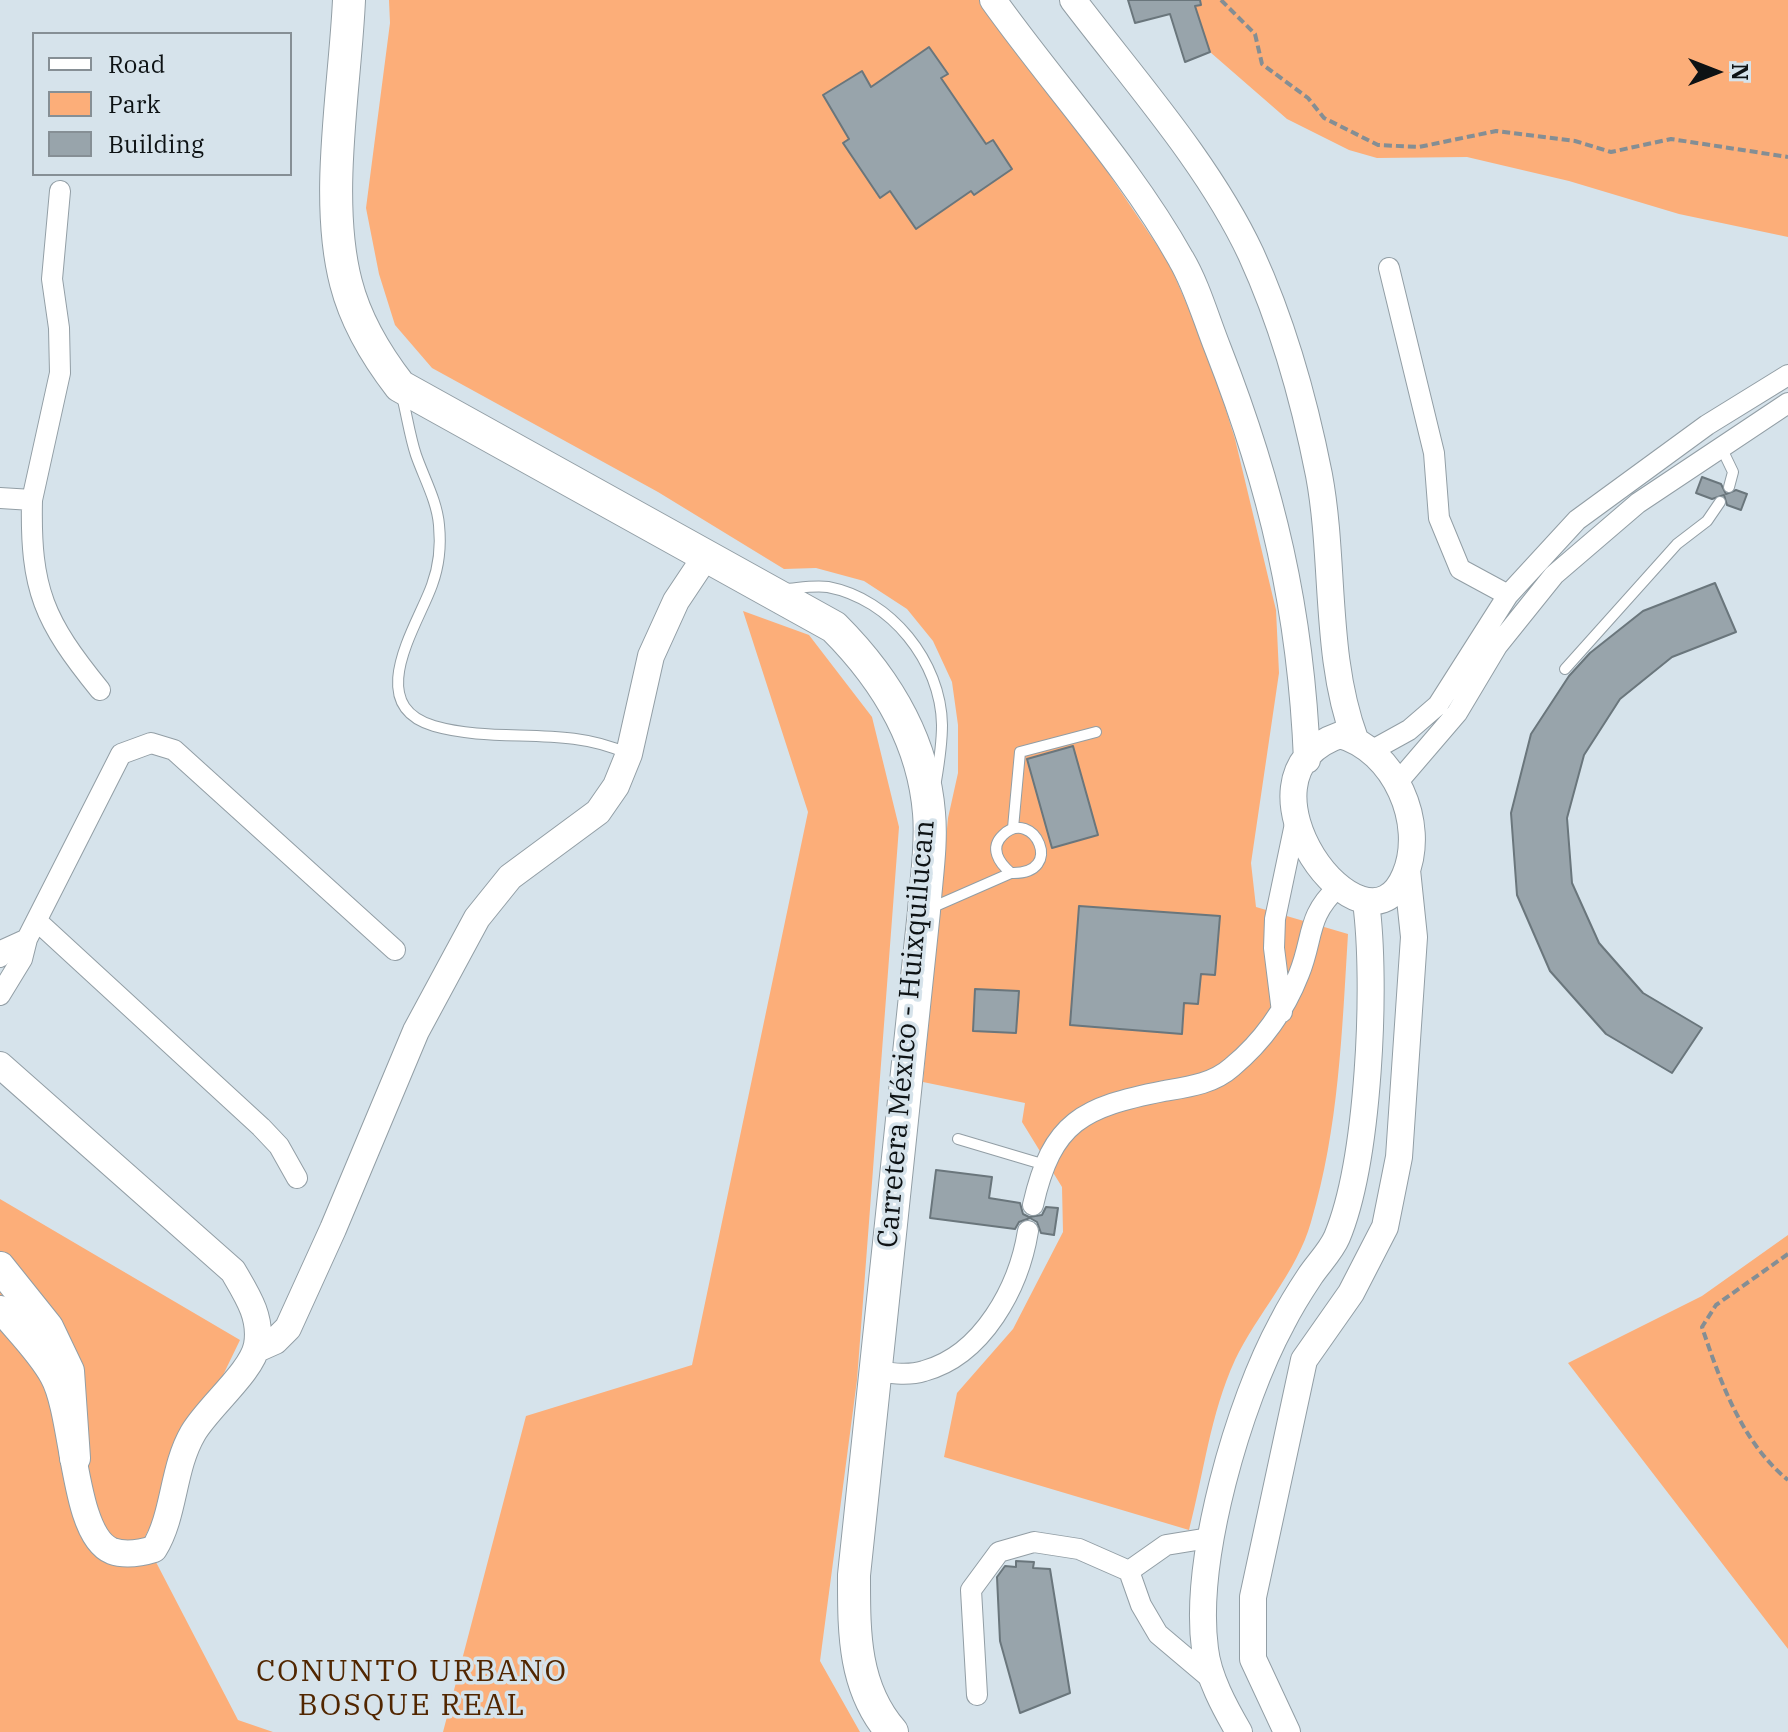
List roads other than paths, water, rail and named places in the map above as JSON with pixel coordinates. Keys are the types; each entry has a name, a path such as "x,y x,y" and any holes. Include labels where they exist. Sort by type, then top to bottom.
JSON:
{"main road":[{"name":"Carretera México - Huixquilucan","path":"349,0 335,199 345,281 371,344 400,386 771,589 834,627 867,660 894,700 911,735 930,814 924,911 854,1575 854,1622 861,1678 869,1699 892,1732"},
{"path":"0,1267 48,1327 69,1371 75,1458"}],"street":[{"path":"993,0 1139,190 1183,262 1250,432 1275,521 1303,674 1307,760"},
{"path":"1073,0 1201,172 1250,252 1301,393 1319,477 1331,571 1339,684 1363,745 1397,783 1411,827 1407,870 1414,937 1399,1157 1385,1227 1351,1293 1304,1360 1253,1597 1253,1659 1287,1732"},
{"path":"60,191 52,279 59,328 60,373 32,500 31,547 39,590 61,642 100,690"},
{"path":"1389,268 1434,453 1439,518 1460,569 1508,595"},
{"path":"1407,870 1399,888 1383,899 1366,902 1338,887 1316,866 1296,819 1293,796 1307,760 1324,740 1340,735 1363,745 1409,730 1438,705 1508,595 1577,520 1707,425 1788,375"},
{"path":"1397,783 1457,713 1497,646 1554,575 1638,503 1788,403"},
{"path":"0,498 32,500"},
{"path":"257,1349 275,1341 288,1328 416,1031 477,918 510,877 598,812 616,786 629,754 651,656 676,601 706,556"},
{"path":"0,995 22,959 33,930 121,754 151,743 174,750 395,950"},
{"path":"1282,1012 1274,948 1275,919 1296,819"},
{"path":"1033,1205 1042,1164 1062,1133 1084,1116 1113,1103 1193,1087 1230,1070 1282,1012 1301,972 1320,903 1338,887"},
{"path":"1239,1732 1224,1708 1205,1651 1209,1538 1260,1367 1302,1289 1337,1239 1352,1183 1363,1108 1372,950 1366,902"},
{"path":"0,957 5,949 33,930"},
{"path":"33,930 261,1127 279,1146 297,1178"},
{"path":"0,1065 233,1271 254,1309 259,1329 257,1349 250,1363 203,1415 190,1438 154,1549 126,1554 110,1551 96,1539 87,1517 68,1415 53,1376 0,1309"},
{"path":"874,1371 927,1371 967,1347 993,1320 1012,1286 1028,1231"},
{"path":"1129,1571 1166,1545 1209,1538"},
{"path":"977,1695 971,1590 999,1552 1034,1542 1079,1549 1129,1571 1141,1605 1158,1634 1216,1683"}],"lane":[{"path":"400,386 416,454 439,523 439,555 432,585 407,639 397,674 401,696 411,714 428,724 454,732 603,742 629,754"},
{"path":"1721,447 1733,472 1729,487"},
{"path":"1565,669 1677,544 1707,521 1720,502"},
{"path":"771,589 827,587 860,598 891,616 914,645 935,684 942,724 930,814"},
{"path":"1013,828 1020,752 1096,732"},
{"path":"924,911 1011,873 1025,873 1037,866 1042,852 1038,838 1027,829 1013,828 1001,836 996,849 999,863 1011,873"},
{"path":"958,1139 1042,1164"}],"district":[{"name":"CONUNTO URBANO BOSQUE REAL","path":"412,1689"}]}
